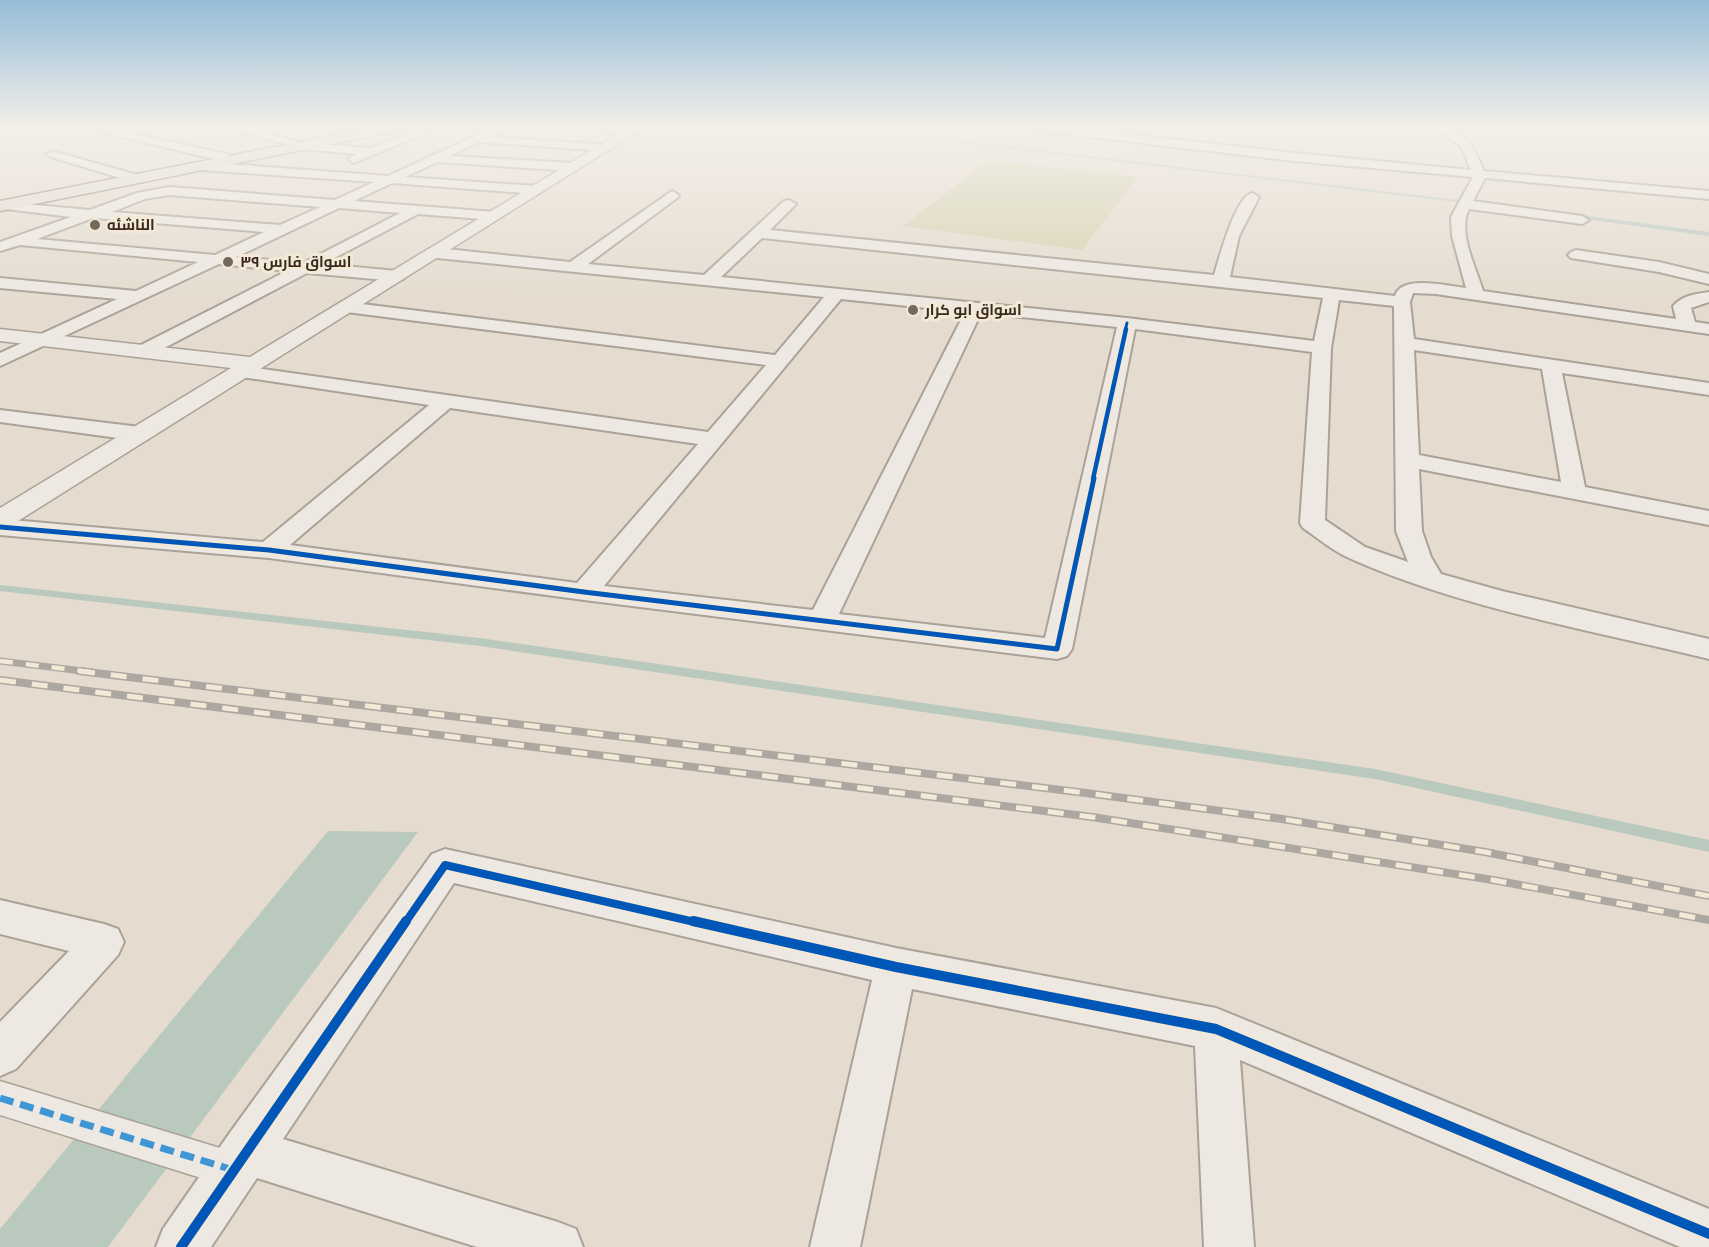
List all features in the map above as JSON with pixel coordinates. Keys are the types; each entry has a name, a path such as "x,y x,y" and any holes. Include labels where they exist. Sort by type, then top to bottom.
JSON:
{"main road":[{"path":"6,200 33,199 105,185"}],"street":[{"path":"0,360 379,185"},
{"path":"466,185 537,190"},
{"path":"0,520 545,185"},
{"path":"1474,185 1458,217 1459,236 1476,295"},
{"path":"1597,185 1709,195"},
{"path":"0,247 142,196 169,191 495,216"},
{"path":"573,267 672,195"},
{"path":"1221,280 1232,236 1252,197"},
{"path":"6,200 93,214 282,230"},
{"path":"707,281 789,204"},
{"path":"1464,204 1582,220"},
{"path":"144,351 416,210"},
{"path":"758,233 1221,280 1402,302"},
{"path":"17,241 397,276"},
{"path":"437,253 1127,323 1322,348"},
{"path":"1576,255 1659,267 1709,279"},
{"path":"0,283 138,296"},
{"path":"1431,580 1418,557 1409,531 1406,343 1402,302 1404,292 1409,288 1476,295 1709,329"},
{"path":"584,592 711,439 836,294"},
{"path":"1332,294 1322,348 1312,523 1356,552 1431,580 1497,599 1709,649"},
{"path":"1687,326 1682,306 1691,300 1709,297"},
{"path":"346,308 779,361"},
{"path":"822,620 975,308"},
{"path":"0,526 269,550 584,592 1057,649 1127,323"},
{"path":"0,335 144,351 446,401 711,439"},
{"path":"1406,343 1709,389"},
{"path":"1551,365 1574,491"},
{"path":"269,550 446,401"},
{"path":"0,416 140,434"},
{"path":"1409,460 1709,518"},
{"path":"181,1247 445,865 896,967 1216,1029 1709,1234"},
{"path":"0,917 104,942 0,1054"},
{"path":"835,1247 896,967"},
{"path":"1216,1029 1229,1247"},
{"path":"0,1098 240,1160 558,1247"}],"shaded area":[{"path":"956,185 1132,185 1082,250 903,226"},
{"path":"328,831 418,832 108,1247 0,1247 0,1229"}],"waterway":[{"path":"1325,185 1474,203"},
{"path":"1573,216 1709,234"},
{"path":"0,588 480,642 1375,774 1709,846"}],"railway":[{"path":"0,661 91,672"},
{"path":"79,671 1086,793 1282,819 1485,852 1709,896"},
{"path":"0,680 1092,817 1493,880 1709,920"}],"marked path":[{"path":"0,1098 233,1170"}],"cycle path":[{"path":"0,527 269,550 584,592 1057,649 1127,323"},
{"path":"181,1247 445,865 896,967 1216,1029 1709,1234"}],"place":[{"name":"الناشئه","path":"95,225"},
{"name":"اسواق فارس ٣٩","path":"228,262"},
{"name":"اسواق ابو كرار","path":"913,310"}]}
